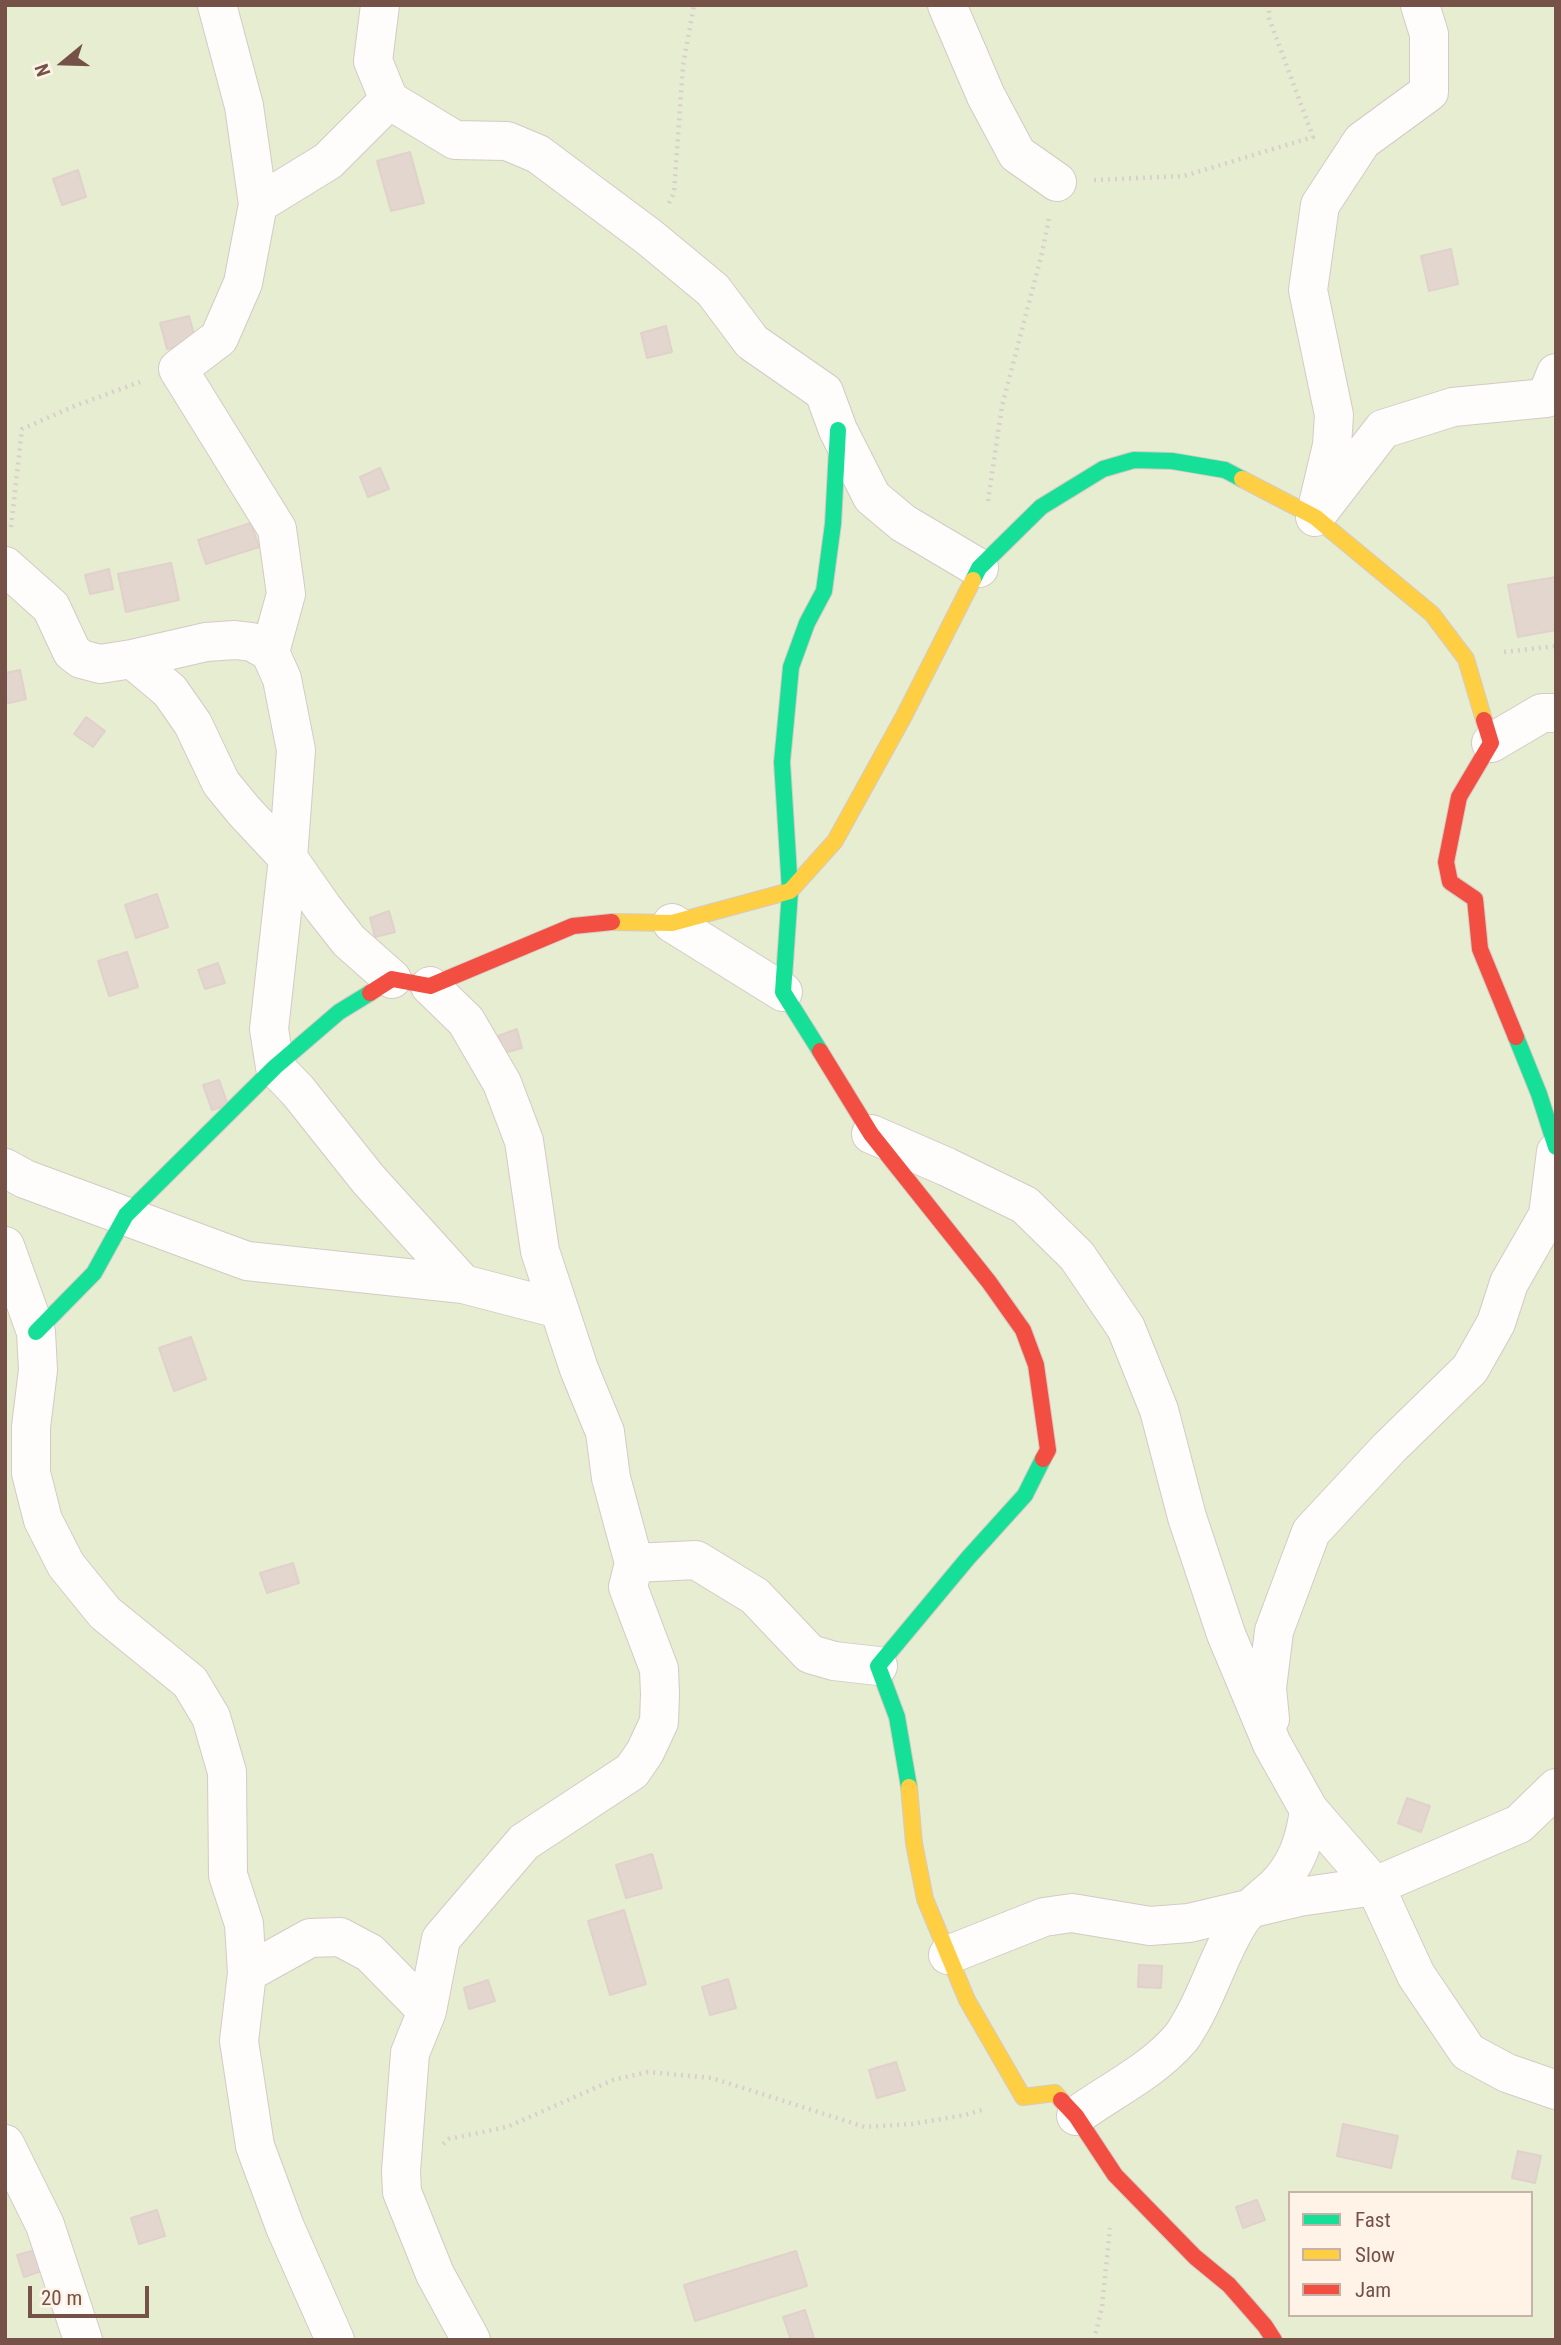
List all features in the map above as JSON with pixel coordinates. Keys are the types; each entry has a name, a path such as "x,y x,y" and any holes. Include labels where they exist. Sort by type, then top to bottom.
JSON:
{"street":[{"path":"217,5 244,106 258,204 243,283 219,338 178,369 277,529 286,594 270,652"},
{"path":"380,5 373,61 389,100 455,140 507,141 538,154 649,237 713,290 752,342 824,392 838,430 872,498 903,523 979,568"},
{"path":"947,5 986,96 1017,154 1056,182"},
{"path":"1315,517 1332,445 1334,415 1308,290 1320,205 1362,141 1429,92 1429,34 1420,5"},
{"path":"258,204 328,161 389,100"},
{"path":"1315,517 1383,429 1453,407 1546,398 1556,373"},
{"path":"783,992 790,891 782,762 791,667 807,623 824,592 834,524 838,430"},
{"path":"132,659 170,691 193,724 221,783 288,858 349,941 392,979 430,986 573,926 619,921 672,923 790,891 835,841 904,716 979,568 1041,507 1103,469 1134,460 1172,461 1224,470 1315,517 1432,614 1465,659 1491,743"},
{"path":"6,566 51,607 72,652 81,659 100,664 206,642 235,640 252,642 270,652 282,679 296,750 288,858 269,1029 275,1067 298,1091 368,1179 463,1284"},
{"path":"1272,1744 1267,1688 1274,1631 1311,1532 1362,1476 1470,1369 1496,1323 1509,1283 1548,1215 1556,1149 1539,1094 1480,949 1475,899 1450,882 1446,862 1459,797 1491,743 1542,713 1556,713"},
{"path":"672,923 783,992 871,1134 989,1282 1023,1330 1036,1365 1048,1450 1025,1495 968,1558 878,1666"},
{"path":"36,1332 93,1273 126,1215 275,1067 339,1012 392,979"},
{"path":"430,986 466,1021 502,1083 524,1141 540,1251 579,1370 605,1432 611,1478 634,1563 628,1587 659,1669 659,1723 632,1771 524,1842 441,1939 427,2011 410,2053 401,2171 402,2192 435,2274 471,2340"},
{"path":"871,1134 1025,1205 1077,1256 1126,1328 1159,1410 1187,1517 1226,1633 1272,1744 1309,1810 1374,1886 1416,1975 1468,2052 1507,2073 1556,2090"},
{"path":"5,1168 25,1179 247,1261 463,1284 559,1310"},
{"path":"7,1259 36,1332 38,1370 31,1427 31,1473 43,1520 66,1565 105,1614 190,1682 211,1717 227,1772 228,1875 244,1924 247,1973 239,2041 255,2146 285,2227 335,2340"},
{"path":"634,1563 696,1560 755,1597 810,1654 834,1661 878,1666"},
{"path":"878,1666 897,1717 908,1770 914,1843 925,1899 967,2000 1023,2097 1055,2093 1076,2116 1115,2175 1195,2257 1229,2285 1274,2340"},
{"path":"947,1955 1044,1917 1072,1913 1150,1926 1189,1923 1299,1897 1374,1886 1519,1824 1556,1788"},
{"path":"1076,2116 1142,2073 1180,2039 1205,1998 1229,1940 1251,1908 1277,1885 1297,1859 1306,1835 1309,1810"},
{"path":"247,1973 310,1938 340,1937 370,1953 427,2011"},
{"path":"5,2144 45,2225 83,2340"}],"path":[{"path":"649,237 674,193 683,65 694,5"},
{"path":"979,568 1002,406 1042,253 1056,182 1184,176 1313,137 1269,18 1269,5"},
{"path":"6,566 22,429 77,405 178,369"},
{"path":"1465,659 1556,646"},
{"path":"401,2171 449,2140 507,2127 613,2080 648,2072 712,2078 865,2127 912,2124 965,2115 1023,2097"},
{"path":"1094,2340 1102,2306 1115,2175"}],"green space":[{"path":"5,5 1556,5 1556,2340 5,2340"}],"building":[{"path":"410,152 424,203 391,211 377,161"},
{"path":"78,170 86,197 62,205 53,179"},
{"path":"1451,249 1458,284 1429,291 1421,256"},
{"path":"189,316 196,342 167,349 160,323"},
{"path":"666,326 672,352 647,358 641,333"},
{"path":"380,468 389,489 368,497 360,477"},
{"path":"251,523 259,547 206,564 198,540"},
{"path":"171,563 179,600 126,612 118,574"},
{"path":"109,569 113,589 90,594 85,575"},
{"path":"1556,577 1556,630 1518,637 1508,585"},
{"path":"20,670 26,699 5,704 5,673"},
{"path":"86,717 105,731 93,747 74,734"},
{"path":"157,894 168,927 136,938 125,905"},
{"path":"389,911 395,932 375,937 370,918"},
{"path":"127,952 138,987 109,996 98,961"},
{"path":"218,963 225,983 205,989 198,970"},
{"path":"517,1029 522,1048 504,1053 498,1036"},
{"path":"219,1080 228,1105 212,1110 203,1085"},
{"path":"191,1337 206,1379 174,1391 159,1348"},
{"path":"293,1563 299,1583 267,1593 260,1573"},
{"path":"1407,1798 1430,1806 1421,1832 1398,1823"},
{"path":"652,1854 662,1888 626,1898 616,1865"},
{"path":"624,1910 646,1984 610,1995 588,1921"},
{"path":"1139,1965 1162,1966 1161,1988 1138,1987"},
{"path":"728,1979 736,2008 710,2015 702,1987"},
{"path":"488,1980 495,2001 469,2009 464,1988"},
{"path":"896,2062 905,2090 877,2098 869,2070"},
{"path":"1343,2124 1398,2136 1391,2168 1337,2156"},
{"path":"1518,2151 1541,2156 1535,2183 1512,2178"},
{"path":"1257,2200 1265,2220 1243,2228 1236,2207"},
{"path":"157,2210 165,2236 139,2244 131,2218"},
{"path":"35,2250 42,2271 24,2277 17,2255"},
{"path":"796,2251 807,2286 695,2321 684,2285"},
{"path":"805,2310 814,2338 791,2340 783,2317"}],"traffic: fast":[{"path":"820,1051 783,992 790,891 782,762 791,667 807,623 824,591 833,524 838,430"},
{"path":"973,580 979,568 1041,507 1103,469 1134,460 1172,461 1225,470 1242,479"},
{"path":"36,1332 94,1273 126,1215 275,1067 339,1012 370,993"},
{"path":"1516,1037 1539,1094 1556,1147"},
{"path":"909,1787 897,1717 878,1666 968,1558 1025,1495 1043,1459"}],"traffic: slow":[{"path":"1242,479 1315,517 1432,614 1466,659 1484,720"},
{"path":"612,922 672,923 790,891 835,841 904,716 973,580"},
{"path":"909,1787 914,1843 925,1899 967,2000 1023,2097 1055,2093 1061,2100"}],"traffic: jam":[{"path":"1484,720 1491,743 1459,797 1446,862 1450,882 1475,899 1480,949 1516,1037"},
{"path":"370,993 392,979 430,986 573,926 612,922"},
{"path":"820,1051 871,1134 989,1282 1023,1330 1036,1365 1048,1450 1043,1459"},
{"path":"1061,2100 1076,2116 1115,2175 1195,2257 1229,2285 1274,2340"}]}
